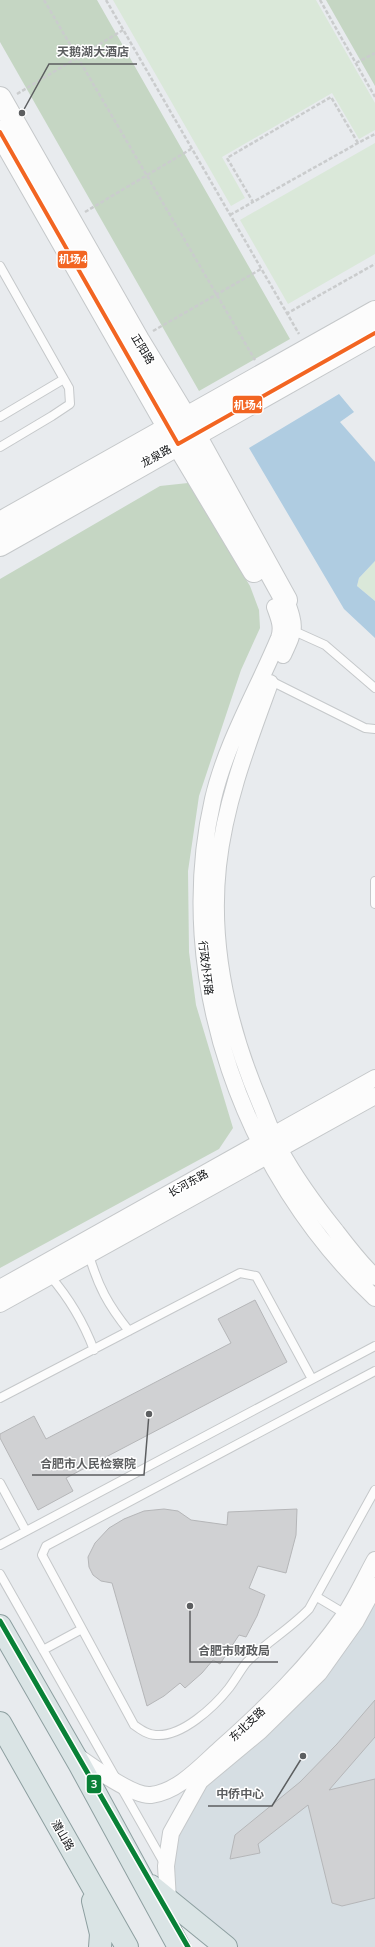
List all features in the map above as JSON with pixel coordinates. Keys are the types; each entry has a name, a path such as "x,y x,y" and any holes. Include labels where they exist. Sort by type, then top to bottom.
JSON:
{"main road":[{"path":"0,1626 74,1754 179,1947"},
{"name":"潜山路","path":"0,1723 127,1947"},
{"path":"142,1878 226,1947"},
{"path":"89,1880 101,1934 100,1947"}],"street":[{"name":"正阳路","path":"1,100 138,340 181,432"},
{"name":"正阳路","path":"0,132 181,432 281,604"},
{"name":"龙泉路","path":"0,545 181,432 264,375 375,312"},
{"name":"龙泉路","path":"0,523 375,333"},
{"path":"281,604 292,617 294,631"},
{"name":"行政外环路","path":"281,604 281,633 262,680 233,739 213,799 202,871 203,958 212,1010 232,1074 270,1146 299,1208 349,1273 375,1298"},
{"name":"行政外环路","path":"294,631 271,681 228,805 218,866 216,913 218,957 226,1005 270,1146 360,1263 375,1277"},
{"name":"长河东路","path":"0,1304 89,1254 270,1146 375,1078"},
{"name":"长河东路","path":"0,1288 270,1146 375,1096"},
{"name":"东北支路","path":"168,1900 166,1866 171,1833 200,1781 260,1731 319,1673 350,1618 375,1560"},
{"name":"东北支路","path":"74,1754 122,1786 150,1796 171,1790 194,1772 259,1714 350,1618 375,1586"}],"lane":[{"path":"0,266 69,388 70,404 0,447"},
{"path":"0,416 64,379"},
{"path":"294,631 325,645 375,688"},
{"path":"271,681 365,728 375,729"},
{"path":"375,881 375,904"},
{"path":"89,1254 97,1282 113,1311 129,1331"},
{"path":"0,1398 240,1274 256,1276 312,1379"},
{"path":"50,1276 67,1295 88,1332 94,1350"},
{"path":"0,1545 375,1346"},
{"path":"375,1371 46,1546 42,1555 134,1725 144,1732 156,1735 169,1734 194,1722 228,1689 246,1664 257,1653 295,1623 309,1609 375,1490"},
{"path":"0,1483 26,1531"},
{"path":"0,1574 122,1786 166,1866"},
{"path":"317,1597 350,1618"},
{"path":"43,1650 82,1629"}],"path":[{"path":"44,0 264,375"},
{"path":"106,0 286,314 309,350"},
{"path":"320,0 375,97"},
{"path":"1,100 78,58 123,30"},
{"path":"356,63 375,53"},
{"path":"253,202 227,158 332,97 358,143"},
{"path":"230,215 375,134"},
{"path":"70,221 191,149"},
{"path":"286,314 375,264"},
{"path":"138,340 260,269"}],"shaded area":[{"path":"375,1586 375,1947 226,1947 168,1900 166,1866 200,1781"}],"green space":[{"path":"0,0 97,0 290,339 199,391 0,42"},
{"path":"113,0 316,0 375,103 375,130 359,139 332,93 222,157 245,198 231,206"},
{"path":"326,0 375,0 375,86"},
{"path":"375,143 375,254 288,304 240,220"},
{"path":"188,483 250,586 259,610 260,628 241,670 199,796 188,871 189,952 196,1005 233,1128 219,1149 0,1268 0,579 160,486"},
{"path":"375,561 375,601 357,586 359,578"}],"water":[{"path":"339,394 354,412 340,422 375,462 375,561 359,578 357,586 375,601 375,638 344,609 249,448"}],"building":[{"path":"255,1300 287,1362 66,1478 73,1491 38,1510 0,1438 0,1434 34,1416 46,1439 231,1343 218,1319"},
{"path":"164,1509 178,1511 191,1520 227,1525 228,1512 297,1509 296,1535 286,1573 258,1566 249,1588 265,1595 257,1616 246,1637 239,1635 220,1664 213,1660 202,1673 185,1688 180,1683 164,1696 147,1706 112,1583 101,1581 93,1575 89,1567 88,1557 95,1543 109,1528 124,1519 144,1511"},
{"path":"375,1700 375,1737 329,1790 375,1779 375,1898 342,1906 332,1903 308,1805 258,1844 260,1853 230,1859 235,1835 300,1782 337,1744"}],"transit line":[{"name":"机场4","path":"0,132 178,444 375,333"},
{"name":"3","path":"0,1621 188,1947"}],"place":[{"name":"天鹅湖大酒店","path":"22,113"},
{"name":"合肥市人民检察院","path":"149,1414"},
{"name":"合肥市财政局","path":"190,1606"},
{"name":"中侨中心","path":"303,1756"}]}
